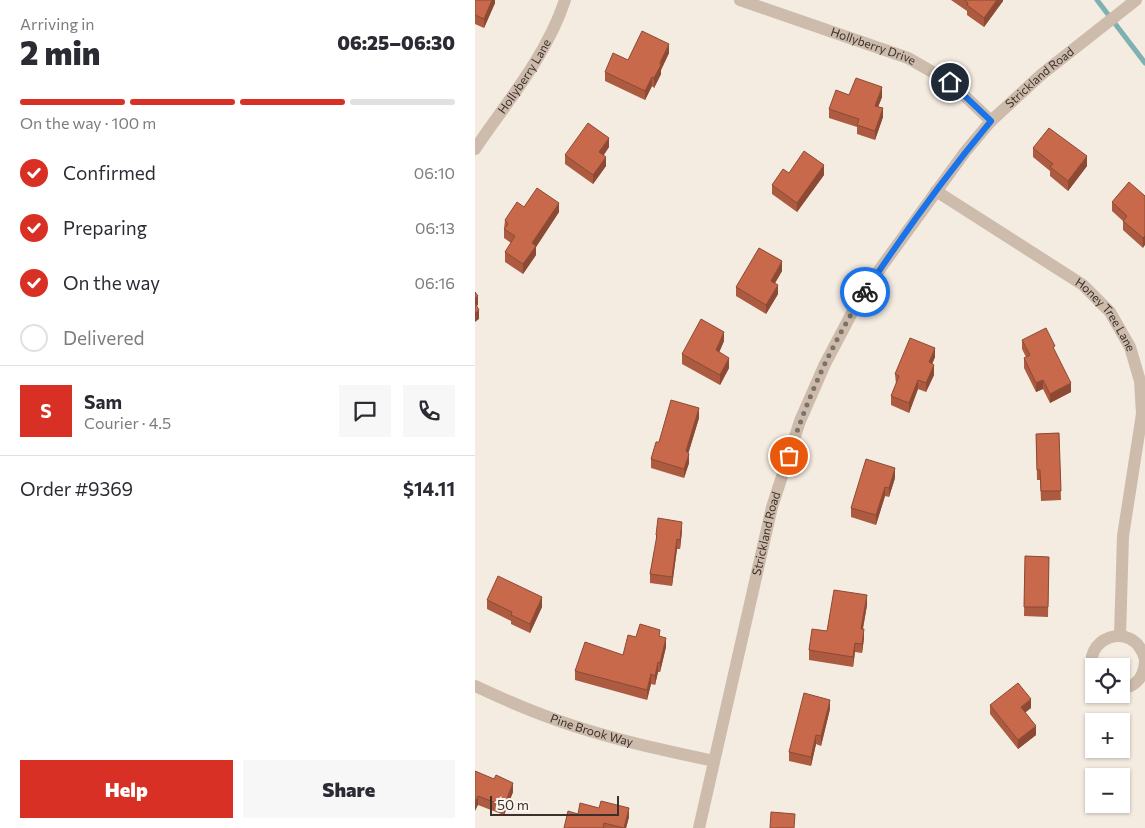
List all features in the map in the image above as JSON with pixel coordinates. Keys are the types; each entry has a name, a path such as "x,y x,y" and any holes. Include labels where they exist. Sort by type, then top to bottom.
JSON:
{"street":[{"name":"Hollyberry Lane","path":"475,148 533,64 560,14 565,0"},
{"name":"Hollyberry Drive","path":"740,0 907,58 950,82 991,121"},
{"name":"Strickland Road","path":"699,828 772,507 800,421 825,364 854,309 882,266 936,191 991,121 1042,74 1136,0"},
{"name":"Honey Tree Lane","path":"936,191 1083,284 1110,312 1130,347 1140,381 1141,414 1123,536 1120,635"},
{"path":"1092,658 1098,645 1104,640 1120,635 1137,643 1143,651 1145,669 1141,678 1130,686"},
{"name":"Pine Brook Way","path":"475,686 573,726 623,741 714,761"}],"building":[{"path":"475,0 492,0 484,19 475,15"},
{"path":"964,0 997,0 984,18 967,5 968,3"},
{"path":"642,31 669,44 660,63 661,65 645,91 605,72 613,53 628,60"},
{"path":"856,78 882,87 875,106 883,108 875,131 857,125 859,119 829,109 836,90 849,95"},
{"path":"588,123 609,138 599,152 606,157 593,175 565,155"},
{"path":"1049,128 1087,156 1068,181 1050,167 1053,164 1033,148"},
{"path":"804,151 824,165 797,203 772,185 783,169 789,173"},
{"path":"1129,182 1145,196 1145,236 1143,238 1123,221 1127,216 1112,202"},
{"path":"537,188 559,203 532,243 536,246 523,264 505,252 515,236 504,229 508,224 505,220 517,202 524,207"},
{"path":"759,248 782,261 771,281 778,285 766,305 736,287"},
{"path":"475,303 479,310 475,313"},
{"path":"701,319 724,332 716,350 729,358 720,375 682,354"},
{"path":"1046,328 1071,383 1050,394 1043,380 1036,383 1024,358 1030,355 1022,340"},
{"path":"910,338 935,348 929,362 934,365 926,383 918,380 909,403 891,396 899,376 895,374"},
{"path":"671,400 699,408 686,451 689,454 684,469 651,459 656,442 659,442"},
{"path":"1059,433 1061,491 1041,491 1040,470 1037,470 1036,434"},
{"path":"866,459 895,468 889,488 885,487 876,515 851,508"},
{"path":"658,518 682,522 680,540 677,539 672,577 650,574"},
{"path":"1025,556 1049,557 1048,607 1024,607"},
{"path":"498,576 542,597 530,624 511,615 512,612 487,600"},
{"path":"834,590 867,595 861,629 864,629 862,644 855,643 853,657 809,650 812,629 827,631"},
{"path":"640,624 660,630 659,636 666,638 660,663 658,662 655,676 651,674 647,690 575,671 585,642 623,655 628,635 636,637"},
{"path":"1018,683 1031,699 1021,707 1036,726 1018,740 990,705"},
{"path":"804,693 830,700 821,736 816,735 811,757 789,752"},
{"path":"475,771 494,779 496,775 513,783 504,806 478,796 475,802"},
{"path":"601,801 629,808 624,828 604,823 603,828 564,828 568,811 578,814 580,803 599,808"},
{"path":"771,812 795,814 794,828 770,828"}],"waterway":[{"path":"1097,0 1145,63"}],"way so far":[{"path":"789,456 800,421 825,364 865,292"}],"route":[{"path":"865,292 936,191 991,121 950,82"}]}
